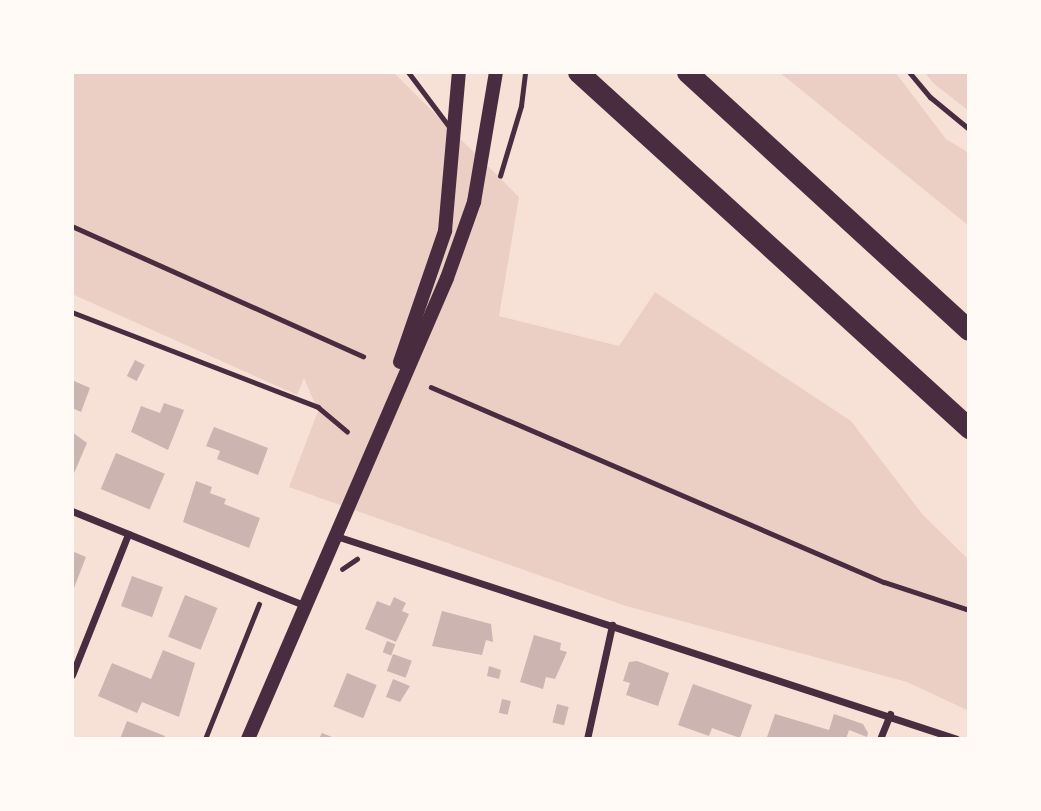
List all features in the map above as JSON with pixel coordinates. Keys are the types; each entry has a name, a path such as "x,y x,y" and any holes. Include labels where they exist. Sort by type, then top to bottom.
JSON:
{"highway":[{"path":"578,72 969,428"},
{"path":"687,72 969,330"}],"main road":[{"path":"424,314 445,231 457,137 459,72"},
{"path":"248,739 424,314 474,202 496,72"}],"street":[{"path":"72,511 304,605"},
{"path":"72,676 128,534"},
{"path":"333,535 890,714 957,739"},
{"path":"587,739 612,625"},
{"path":"880,739 890,714"}],"lane":[{"path":"408,72 457,137"},
{"path":"909,72 930,97 969,129"}],"path":[{"path":"72,226 363,356"},
{"path":"72,312 318,407 347,431"},
{"path":"431,387 884,582 969,610"},
{"path":"205,739 265,589"}],"shaded area":[{"path":"72,72 393,72 519,197 499,316 619,346 655,292 851,421 923,515 969,560 969,711 907,682 626,606 289,487 318,411 304,378 297,395 72,294"},
{"path":"779,72 895,72 946,139 969,153 969,226"},
{"path":"925,72 969,72 969,111 933,83"}],"building":[{"path":"135,360 145,365 137,381 127,376"},
{"path":"72,380 90,388 81,412 72,408"},
{"path":"164,403 184,410 168,450 131,432 141,406 160,413"},
{"path":"214,427 268,448 258,475 217,459 220,451 206,446"},
{"path":"72,432 87,443 72,478"},
{"path":"116,453 165,474 150,510 101,489"},
{"path":"196,481 212,487 210,493 226,499 224,504 260,518 249,548 183,522"},
{"path":"72,551 86,557 72,593"},
{"path":"132,576 163,587 152,617 121,606"},
{"path":"185,595 217,608 201,650 168,637"},
{"path":"394,597 406,603 402,611 409,614 396,642 365,629 377,601 390,606"},
{"path":"442,611 491,624 493,642 486,640 482,655 432,646"},
{"path":"534,635 561,643 560,650 567,652 555,679 546,677 543,689 520,682"},
{"path":"387,641 395,644 391,655 383,652"},
{"path":"163,650 195,663 179,717 142,702 137,713 98,696 112,663 151,679"},
{"path":"393,654 412,661 406,678 387,671"},
{"path":"637,661 669,673 658,706 626,695 630,683 623,681 629,662"},
{"path":"489,666 501,670 499,679 487,676"},
{"path":"347,673 377,685 363,718 334,706"},
{"path":"393,679 410,686 400,702 386,697"},
{"path":"693,684 752,705 740,738 712,728 709,736 678,725"},
{"path":"502,699 511,701 508,715 499,713"},
{"path":"557,704 569,707 564,725 552,722"},
{"path":"775,714 829,730 834,714 863,724 868,733 867,737 849,730 846,739 773,739 767,737"},
{"path":"127,721 165,736 164,739 120,739"},
{"path":"322,733 337,739 319,739"}]}
